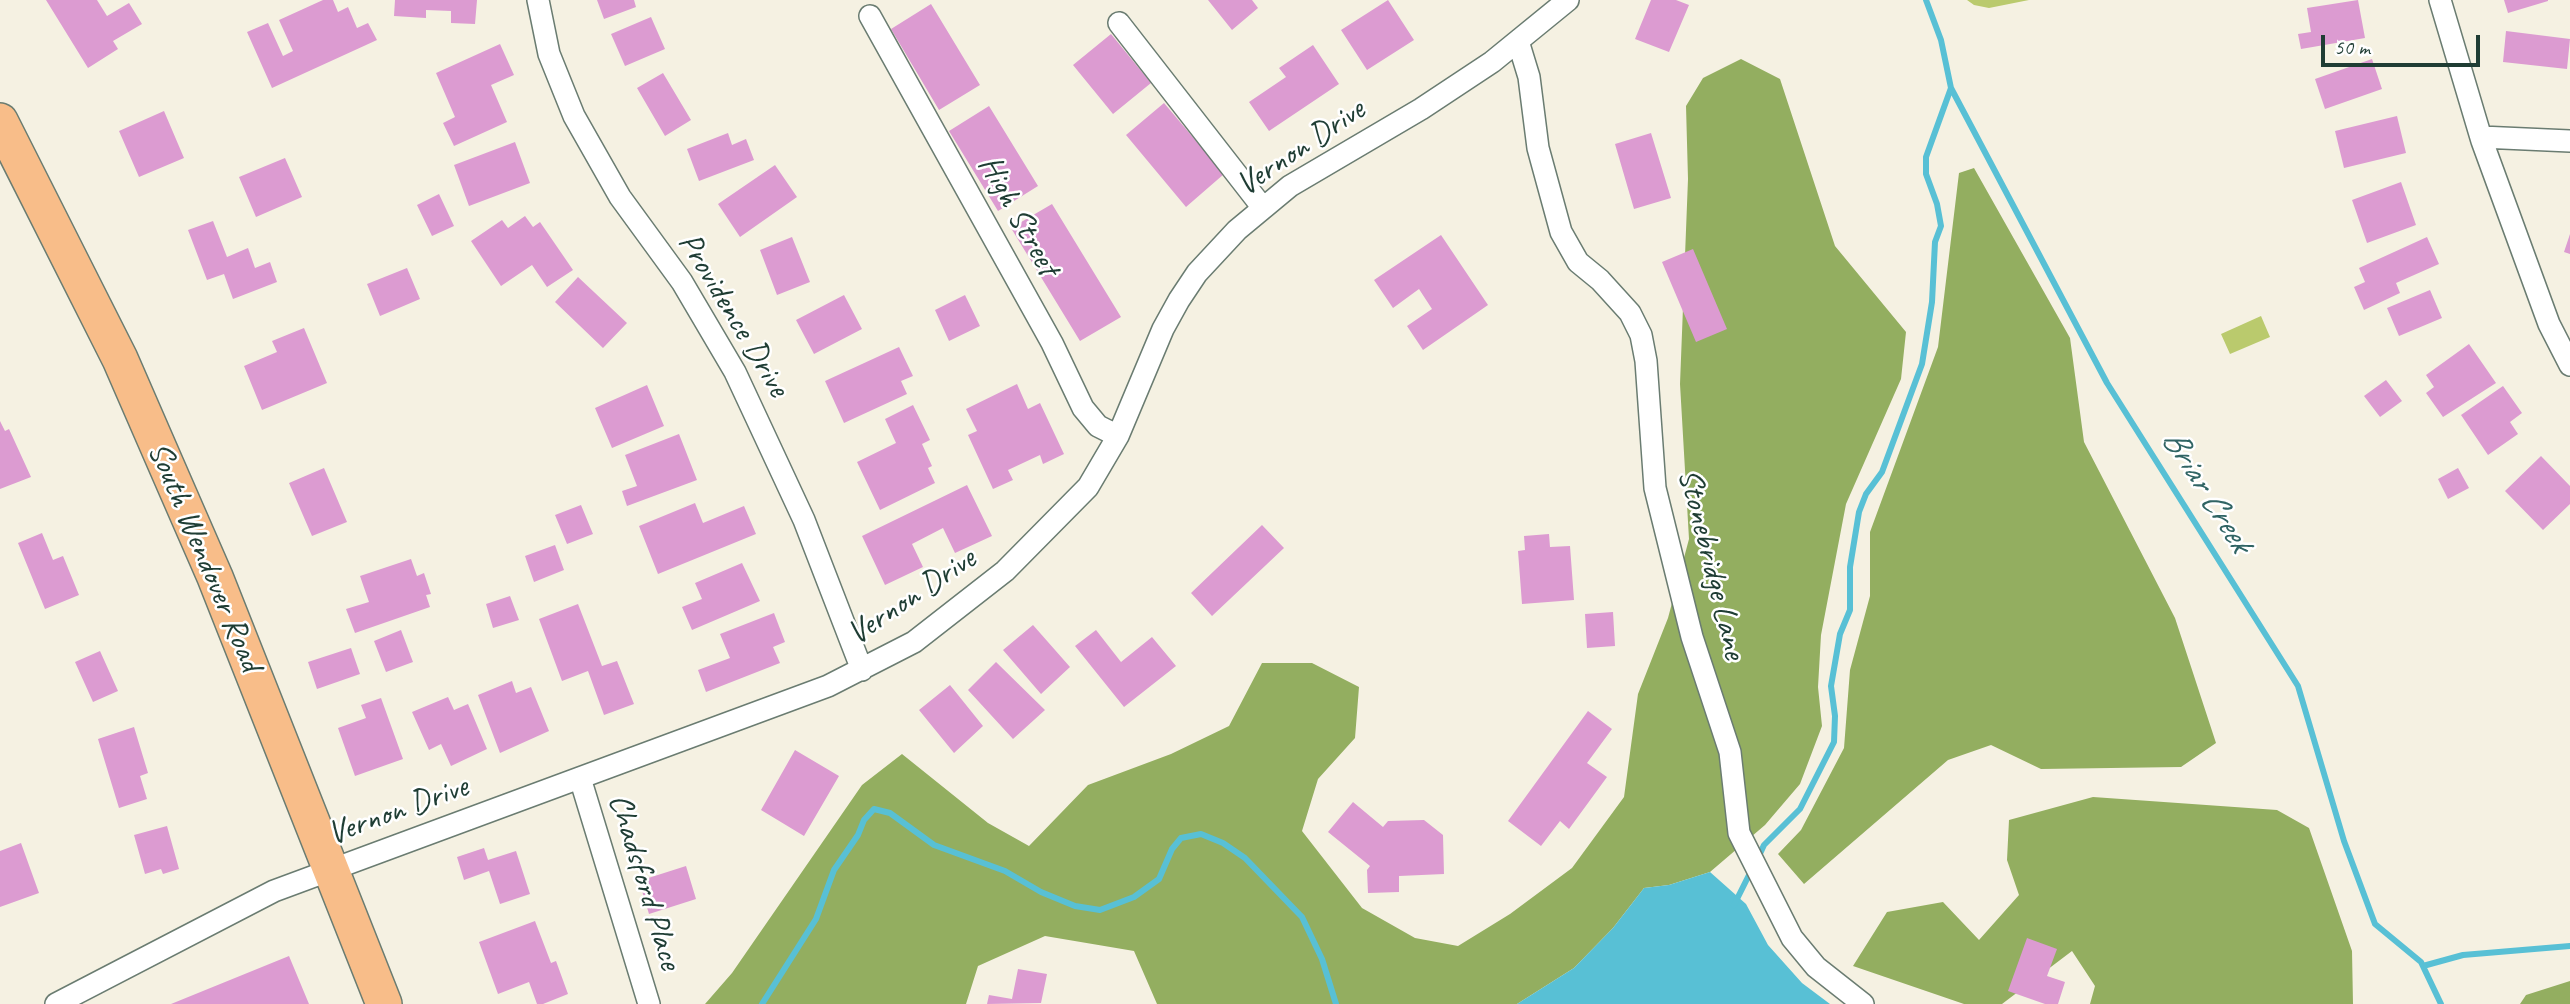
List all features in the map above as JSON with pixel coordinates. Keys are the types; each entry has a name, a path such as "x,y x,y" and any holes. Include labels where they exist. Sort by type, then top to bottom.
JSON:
{"main road":[{"name":"South Wendover Road","path":"0,121 120,359 215,577 384,1004"}],"street":[{"name":"Providence Drive","path":"537,0 549,54 574,116 614,188 677,273 735,372 804,520 863,670"},
{"name":"Vernon Drive","path":"56,1004 265,895 819,689 863,670 943,622 1005,571 1087,487 1118,436 1163,329 1197,273 1263,208 1318,168 1421,109 1518,41 1568,0"},
{"path":"2440,0 2481,137 2549,324 2570,365"},
{"name":"High Street","path":"870,16 1052,343 1083,408 1098,426 1118,436"},
{"path":"1119,23 1263,208"},
{"name":"Stonebridge Lane","path":"1518,41 1529,77 1538,148 1561,232 1578,262 1600,280 1630,313 1641,335 1646,361 1656,488 1692,637 1730,752 1735,814 1743,841 1779,916 1803,952 1816,967 1863,1004"},
{"path":"2481,137 2570,141"},
{"name":"Chadsford Place","path":"580,778 649,1004"}],"green space":[{"path":"1967,0 2029,0 1989,8 1974,5"},
{"path":"1741,59 1780,79 1835,246 1906,332 1901,379 1846,504 1821,635 1818,687 1822,726 1800,784 1765,825 1710,872 1669,885 1644,888 1613,928 1574,968 1517,1004 1157,1004 1134,951 1045,936 978,966 966,1004 705,1004 732,973 862,785 902,754 988,823 1029,846 1088,785 1171,754 1229,726 1262,663 1312,663 1359,687 1355,738 1318,779 1302,831 1362,908 1415,938 1458,946 1510,914 1572,868 1624,797 1638,694 1668,618 1689,539 1680,384 1688,179 1686,106 1703,78"},
{"path":"1974,168 2070,338 2084,442 2175,618 2216,743 2181,767 2041,769 1991,745 1948,760 1804,884 1778,854 1801,830 1844,748 1850,670 1870,596 1870,532 1938,347 1959,173"},
{"path":"2261,316 2270,337 2230,354 2221,334"},
{"path":"2093,797 2277,810 2309,828 2352,951 2353,1004 2090,1004 2095,986 2072,951 2002,1004 1964,1004 1853,966 1887,912 1943,902 1979,940 2019,895 2007,860 2009,820"},
{"path":"2570,981 2570,1004 2520,1004 2526,995"}],"water":[{"path":"1710,872 1746,904 1768,945 1802,983 1830,1004 1517,1004 1574,968 1613,928 1644,888 1669,885"}],"building":[{"path":"46,0 97,0 107,16 129,3 142,24 113,41 118,49 88,68"},
{"path":"323,0 333,0 338,12 348,7 357,28 368,23 377,40 272,88 247,32 268,23 283,56 293,51 279,20"},
{"path":"395,0 477,0 475,24 451,23 451,11 426,10 426,18 394,16"},
{"path":"597,0 634,0 636,7 604,19"},
{"path":"1208,0 1252,0 1258,8 1232,30"},
{"path":"1388,0 1414,40 1367,70 1341,30"},
{"path":"1651,0 1676,0 1689,5 1669,52 1635,39"},
{"path":"2358,0 2365,38 2301,49 2298,34 2311,32 2307,8"},
{"path":"2504,0 2548,0 2548,1 2508,13"},
{"path":"931,4 980,85 939,110 891,29"},
{"path":"651,17 665,49 625,66 611,34"},
{"path":"2506,31 2570,39 2567,69 2503,62"},
{"path":"1111,34 1151,83 1113,114 1073,65"},
{"path":"500,44 514,75 491,85 507,122 454,146 443,123 455,117 436,73"},
{"path":"1313,45 1339,84 1269,131 1249,102 1286,77 1279,68"},
{"path":"2372,59 2382,89 2325,109 2315,79"},
{"path":"663,73 691,120 665,136 637,88"},
{"path":"1164,103 1224,174 1186,207 1126,135"},
{"path":"989,106 1038,186 998,211 949,131"},
{"path":"164,111 184,158 139,177 119,131"},
{"path":"2397,116 2406,153 2344,168 2335,131"},
{"path":"728,133 732,145 746,139 754,160 699,181 687,149"},
{"path":"1651,133 1671,198 1634,209 1615,144"},
{"path":"515,142 530,183 469,206 454,165"},
{"path":"285,158 302,197 256,217 239,177"},
{"path":"775,165 797,197 740,237 718,204"},
{"path":"2401,182 2416,225 2367,243 2352,200"},
{"path":"439,194 454,226 432,236 417,205"},
{"path":"1052,204 1121,317 1080,341 1011,228"},
{"path":"525,216 533,227 540,222 573,270 547,287 532,265 501,286 471,241 502,220 508,228"},
{"path":"213,221 227,257 248,248 255,268 270,262 277,282 233,299 224,274 207,280 188,230"},
{"path":"2570,234 2570,254 2564,252"},
{"path":"1441,235 1488,305 1423,350 1407,326 1432,309 1419,289 1393,308 1374,280"},
{"path":"792,237 810,282 777,295 760,250"},
{"path":"2427,237 2439,264 2396,283 2400,293 2364,310 2354,287 2365,282 2359,268"},
{"path":"1693,249 1727,329 1696,342 1662,262"},
{"path":"407,268 420,299 380,316 367,284"},
{"path":"578,277 627,323 603,348 555,302"},
{"path":"2430,290 2442,318 2399,336 2387,308"},
{"path":"844,295 862,329 814,354 796,320"},
{"path":"965,295 980,326 949,341 935,310"},
{"path":"304,328 327,383 262,410 244,366 277,352 272,341"},
{"path":"2469,344 2496,383 2443,417 2426,393 2434,387 2426,375"},
{"path":"899,347 913,376 901,381 907,394 844,423 825,381"},
{"path":"2386,380 2402,401 2380,417 2364,396"},
{"path":"1017,384 1028,409 1040,403 1064,454 1043,464 1040,455 1008,470 1013,480 993,489 968,435 977,431 966,409"},
{"path":"647,385 664,426 612,448 595,408"},
{"path":"2503,386 2522,413 2510,422 2518,434 2488,455 2461,415"},
{"path":"913,405 930,440 922,444 932,466 928,468 935,483 880,510 857,462 896,443 885,419"},
{"path":"0,421 5,431 9,429 31,477 0,489"},
{"path":"679,434 697,480 627,506 622,491 637,486 625,455"},
{"path":"2541,456 2570,486 2570,504 2543,530 2505,491"},
{"path":"324,468 347,522 312,536 289,483"},
{"path":"2458,468 2469,488 2448,499 2438,479"},
{"path":"967,485 992,536 955,553 943,528 912,544 923,567 885,585 862,536"},
{"path":"695,503 703,523 744,506 756,534 658,574 639,526"},
{"path":"581,505 593,534 567,544 555,515"},
{"path":"1262,525 1284,548 1212,616 1191,593"},
{"path":"42,533 53,560 63,556 79,595 45,609 18,543"},
{"path":"1549,534 1550,547 1570,546 1574,600 1522,604 1518,551 1525,550 1524,536"},
{"path":"555,545 564,570 534,582 525,556"},
{"path":"411,559 417,576 424,573 431,594 426,595 430,607 355,633 346,609 369,602 360,576"},
{"path":"742,563 760,601 692,630 682,607 702,599 695,583"},
{"path":"510,596 519,620 493,628 486,604"},
{"path":"578,604 602,666 617,661 634,704 604,715 588,671 562,681 539,619"},
{"path":"1613,612 1615,646 1587,648 1585,614"},
{"path":"774,613 785,642 773,647 780,663 706,692 698,670 730,658 720,634"},
{"path":"1033,625 1070,667 1041,694 1003,650"},
{"path":"401,630 413,662 386,672 374,641"},
{"path":"1096,630 1121,662 1152,637 1176,666 1124,707 1075,646"},
{"path":"351,648 360,674 317,689 308,662"},
{"path":"100,651 118,691 93,702 75,662"},
{"path":"996,662 1045,710 1013,739 968,690"},
{"path":"512,681 516,693 531,687 549,731 500,753 478,695"},
{"path":"950,685 983,726 954,753 919,710"},
{"path":"448,697 454,710 468,704 487,749 451,766 441,744 429,750 412,712"},
{"path":"381,698 403,759 355,776 338,728 366,718 361,705"},
{"path":"1588,711 1612,729 1587,763 1607,777 1569,829 1560,821 1541,846 1508,821"},
{"path":"134,727 148,773 140,776 147,799 119,808 98,739"},
{"path":"795,750 839,776 804,836 761,810"},
{"path":"1353,802 1383,827 1388,821 1424,820 1443,835 1444,874 1399,876 1399,892 1368,893 1367,870 1370,866 1328,832"},
{"path":"167,826 179,869 163,874 161,869 145,874 134,835"},
{"path":"21,843 39,893 0,907 0,851"},
{"path":"484,848 488,860 516,851 530,894 500,904 489,871 464,880 457,857"},
{"path":"686,866 696,899 649,914 639,881"},
{"path":"535,921 551,963 556,961 568,994 543,1004 537,1004 529,982 498,994 479,942"},
{"path":"2027,938 2057,949 2047,976 2065,982 2058,1004 2045,1004 2008,991"},
{"path":"289,956 309,1004 171,1004"},
{"path":"1018,969 1047,974 1041,1003 987,1004 989,995 1012,999"}],"waterway":[{"name":"Briar Creek","path":"1926,0 1941,40 1951,88 2107,383 2298,686 2344,841 2375,924 2421,962 2441,1004"},
{"path":"1758,858 1764,845 1800,809 1834,742 1835,716 1831,686 1840,634 1850,610 1850,567 1859,512 1866,494 1882,472 1922,364 1932,302 1935,242 1941,226 1937,204 1926,174 1926,157 1951,88"},
{"path":"762,1004 816,919 834,870 858,835 864,820 874,809 890,813 934,845 1005,871 1041,892 1075,906 1100,910 1134,897 1159,879 1172,849 1181,838 1201,834 1223,843 1245,858 1302,917 1322,959 1336,1004"},
{"path":"1734,905 1751,871"},
{"path":"2423,966 2463,955 2570,946"}]}
